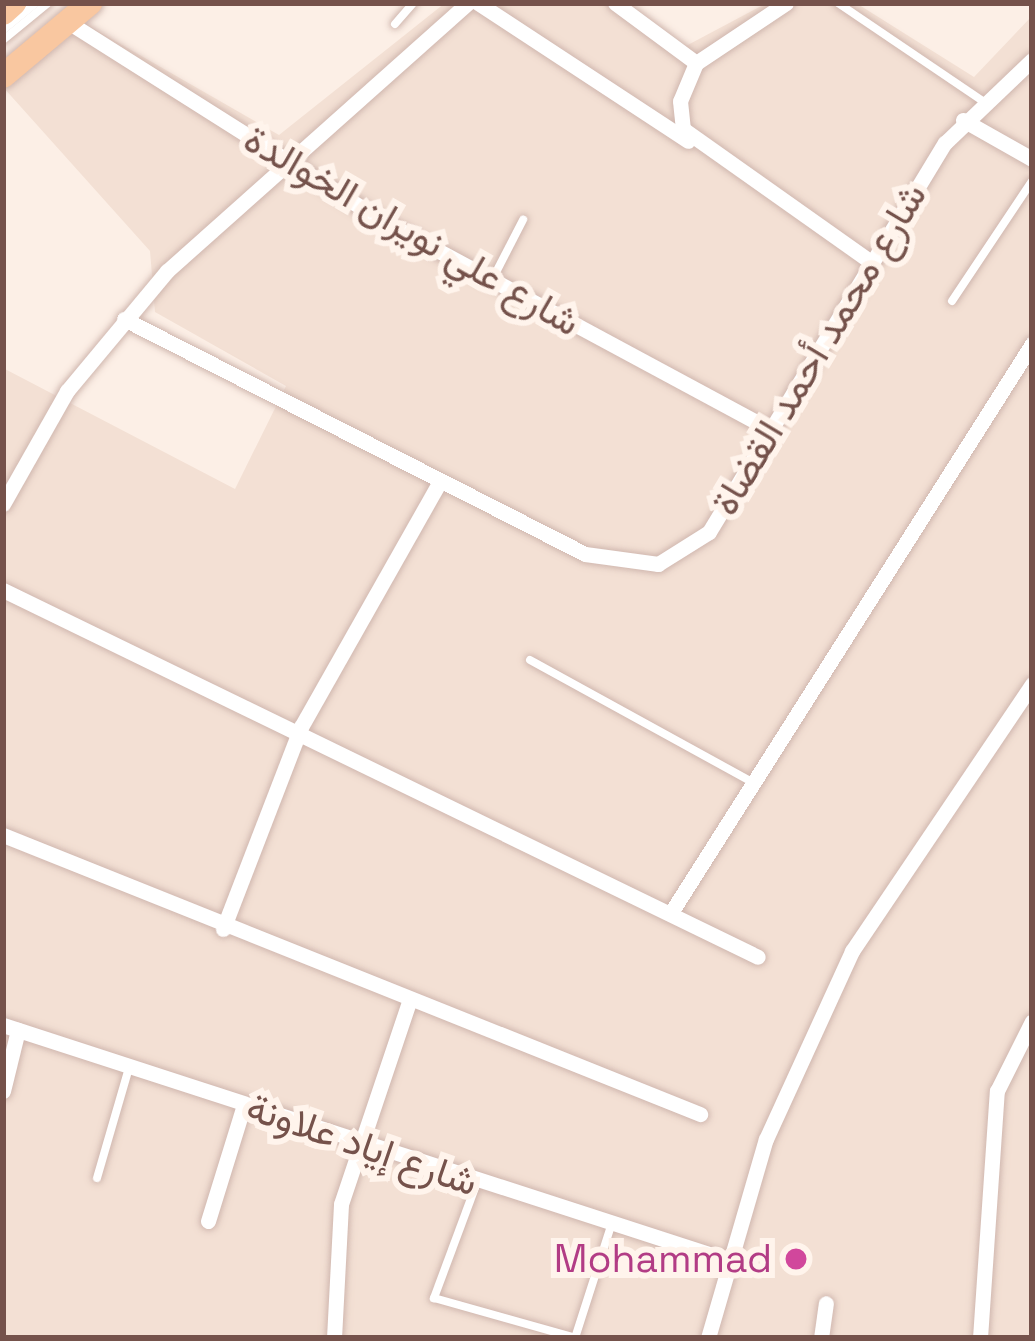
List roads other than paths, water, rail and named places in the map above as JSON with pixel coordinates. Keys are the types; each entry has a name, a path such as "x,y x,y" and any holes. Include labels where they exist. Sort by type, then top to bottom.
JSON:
{"main road":[{"path":"3,13 14,3"},
{"path":"3,76 90,3"}],"street":[{"path":"3,504 124,319 284,160 468,3"},
{"path":"478,3 872,262"},
{"path":"615,3 696,63"},
{"path":"688,141 680,101 696,63 786,3"},
{"name":"شارع علي نويران الخوالدة","path":"68,22 284,160 491,281 764,426"},
{"name":"شارع محمد أحمد القضاة","path":"124,319 585,554 658,564 709,532 764,426 963,120 1032,60"},
{"path":"963,120 1032,159"},
{"path":"672,911 1032,344"},
{"path":"223,929 302,727 440,481"},
{"path":"3,590 302,727 758,957"},
{"path":"709,1338 724,1259 852,951 1029,692"},
{"path":"3,836 408,1005 700,1114"},
{"path":"334,1338 334,1238 358,1142 408,1005"},
{"path":"980,1338 997,1090 1032,1021"},
{"path":"3,1091 11,1027"},
{"name":"شارع إياد علاونة","path":"11,1027 476,1185 724,1259"},
{"path":"208,1221 244,1105"},
{"path":"821,1338 826,1303"}],"lane":[{"path":"3,35 36,3"},
{"path":"3,35 48,3"},
{"path":"395,24 413,3"},
{"path":"838,3 981,100"},
{"path":"952,302 1032,181"},
{"path":"491,281 523,220"},
{"path":"530,660 756,783"},
{"path":"98,1178 130,1066"},
{"path":"476,1185 434,1298 576,1338 611,1226"}],"place":[{"name":"Mohammad","path":"796,1259"}]}
